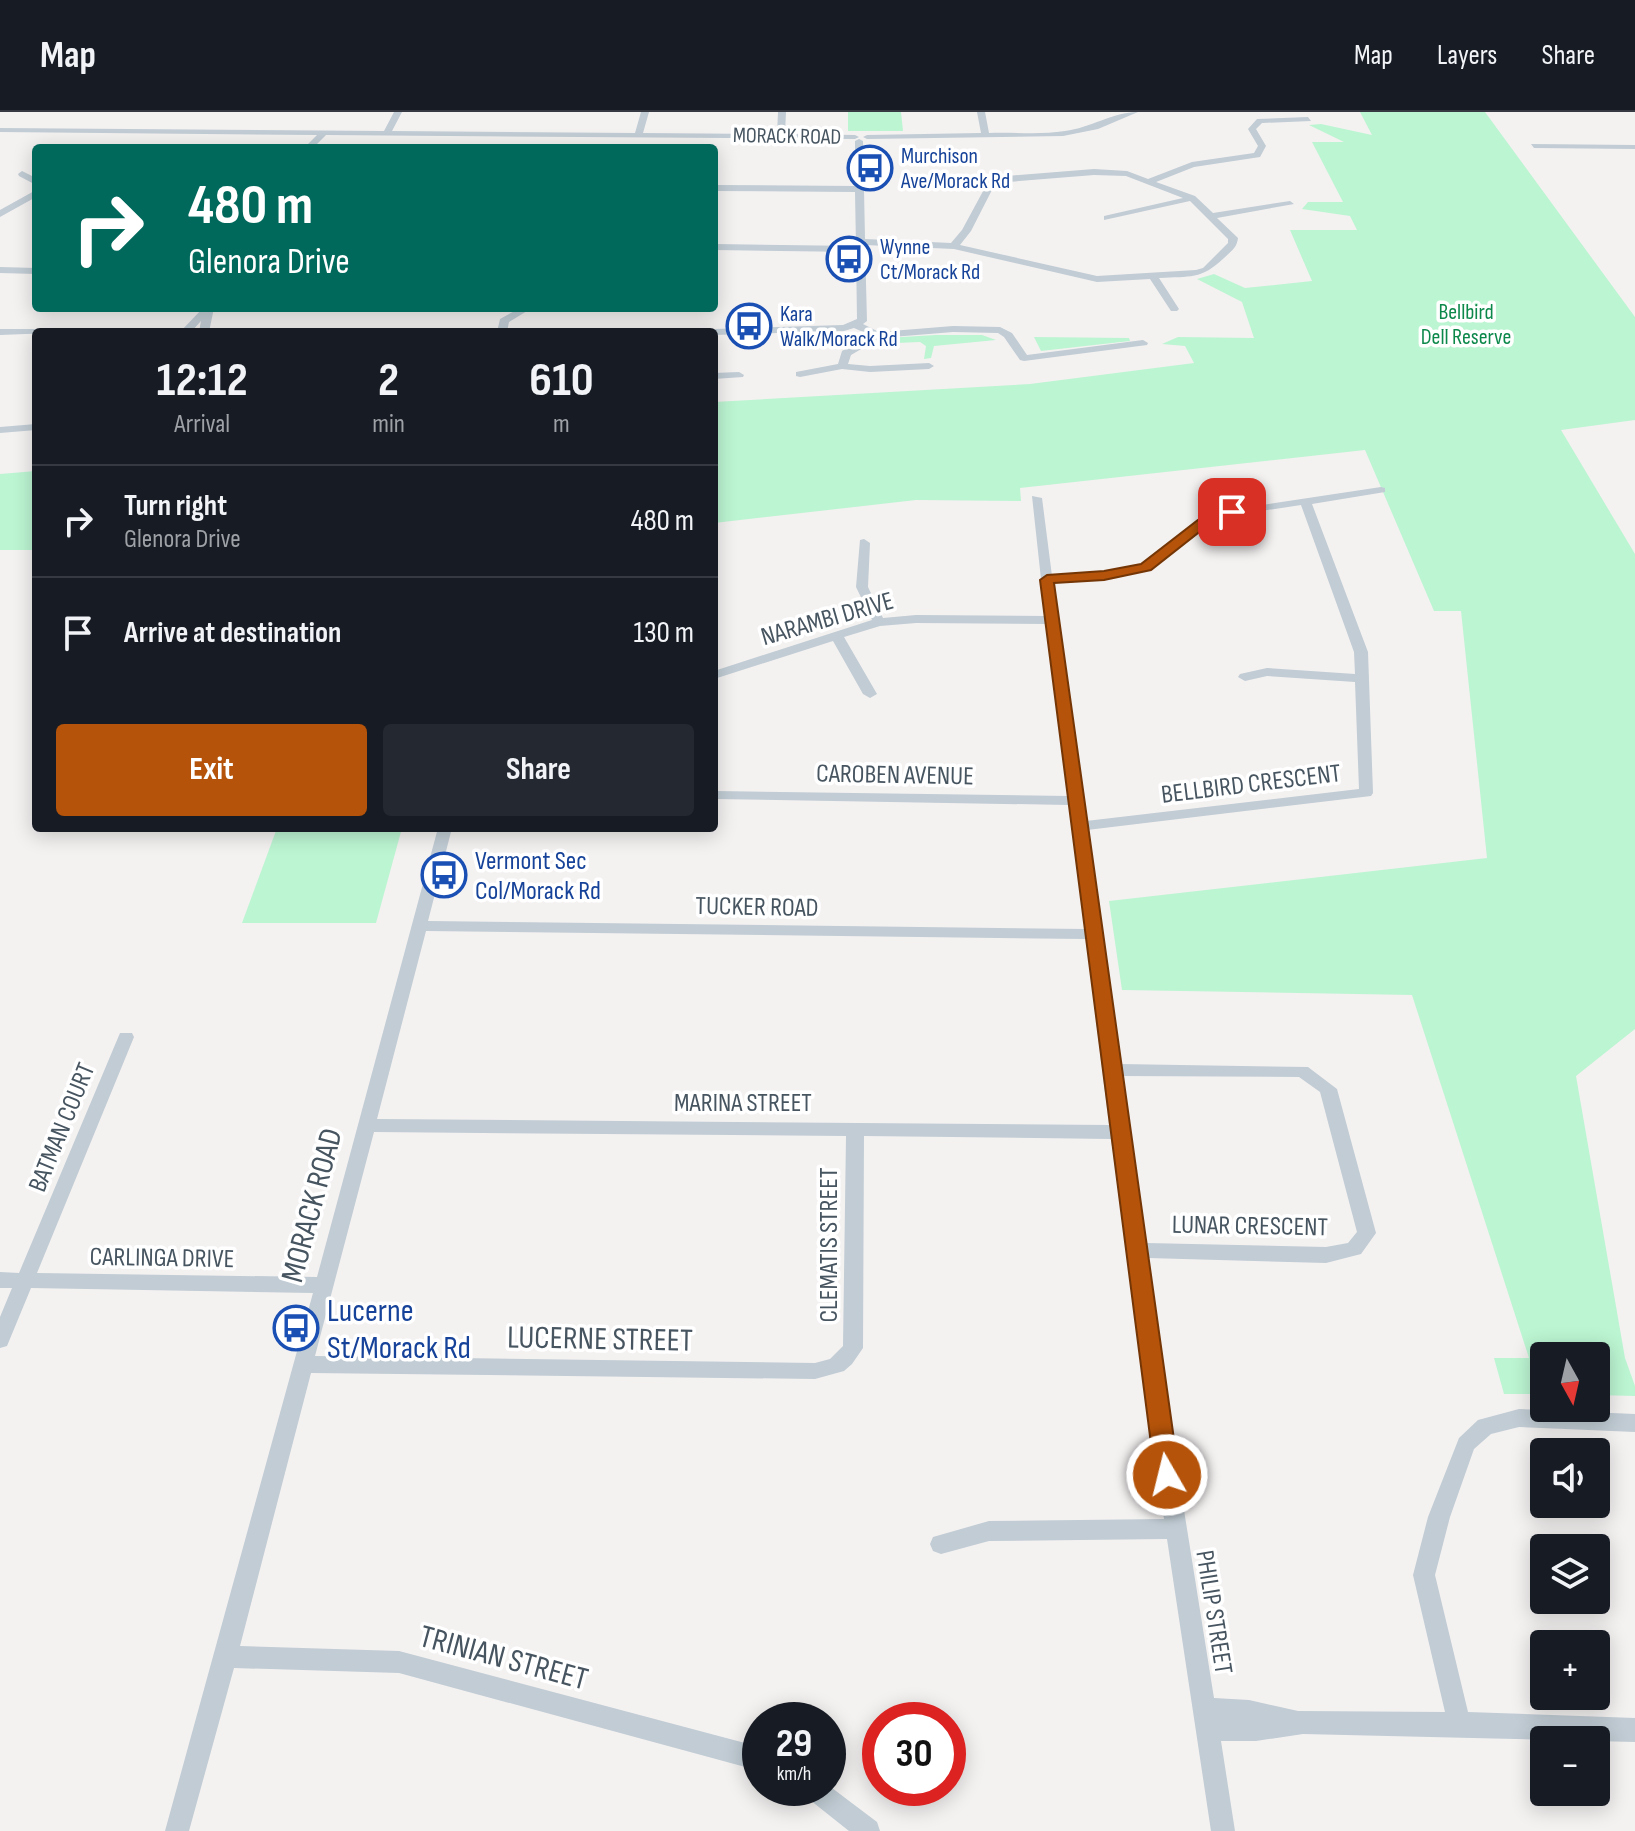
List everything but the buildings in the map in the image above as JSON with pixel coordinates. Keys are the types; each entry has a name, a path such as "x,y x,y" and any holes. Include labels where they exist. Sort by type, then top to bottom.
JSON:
{"street":[{"path":"387,133 398,112"},
{"path":"639,134 645,112"},
{"path":"781,135 782,112"},
{"path":"981,112 985,135"},
{"path":"860,138 1063,134 1095,127 1134,112"},
{"path":"1148,182 1192,165 1257,155 1262,146 1252,129 1260,121 1308,119"},
{"name":"MORACK ROAD","path":"0,130 860,138 862,321 856,325"},
{"path":"308,144 309,132"},
{"path":"312,144 325,132"},
{"path":"551,144 555,133"},
{"path":"1534,146 1635,147"},
{"path":"718,247 954,246 1083,276 1154,277 1206,270 1233,244 1233,238 1192,198 1148,182 1106,172 997,182 988,188 966,231 954,246"},
{"path":"22,174 32,180"},
{"path":"718,188 859,189"},
{"path":"0,214 32,195"},
{"path":"1107,218 1192,198"},
{"path":"1212,216 1290,204"},
{"path":"0,270 32,271"},
{"path":"1154,277 1174,309"},
{"path":"189,328 205,312"},
{"path":"503,328 504,321 520,312"},
{"path":"718,332 856,325 878,335"},
{"path":"842,366 846,353 878,335 941,329 1000,330 1008,335 1024,358"},
{"path":"0,332 32,332"},
{"path":"1024,358 1143,343"},
{"path":"1017,370 1024,358"},
{"path":"800,374 842,366 870,369 929,366"},
{"path":"718,376 739,375"},
{"path":"0,430 32,427"},
{"path":"1047,580 1104,575 1146,567 1203,523 1217,516 1381,490"},
{"name":"PHILIP STREET","path":"1036,498 1151,1366 1223,1831"},
{"name":"BELLBIRD CRESCENT","path":"1080,826 1366,793 1361,652 1305,501"},
{"path":"864,543 862,587 879,622"},
{"name":"NARAMBI DRIVE","path":"718,674 879,622 916,619 1051,620"},
{"path":"836,635 870,694"},
{"path":"1245,677 1267,672 1363,679"},
{"name":"CAROBEN AVENUE","path":"718,795 1076,801"},
{"name":"MORACK ROAD","path":"177,1831 226,1657 444,832"},
{"name":"TUCKER ROAD","path":"419,926 1094,934"},
{"name":"BATMAN COURT","path":"0,1340 126,1037"},
{"name":"LUNAR CRESCENT","path":"1112,1070 1302,1071 1328,1089 1367,1233 1354,1249 1326,1255 1138,1250"},
{"name":"MARINA STREET","path":"366,1125 1119,1132"},
{"name":"CLEMATIS STREET","path":"847,1359 853,1348 855,1129"},
{"name":"CARLINGA DRIVE","path":"0,1280 323,1285"},
{"name":"LUCERNE STREET","path":"302,1364 815,1371 835,1368 847,1359"},
{"path":"1459,1724 1424,1575 1439,1517 1466,1444 1485,1426 1519,1418 1635,1423"},
{"path":"941,1544 989,1531 1175,1529"},
{"name":"TRINIAN STREET","path":"226,1657 399,1662 742,1754"},
{"path":"1206,1719 1256,1729 1303,1722 1635,1730"},
{"path":"836,1806 868,1831"}],"green space":[{"path":"848,112 901,112 903,131 848,131"},
{"name":"Bellbird Dell Reserve","path":"1360,112 1485,112 1635,317 1635,420 1561,430 1635,554 1635,1029 1576,1076 1625,1358 1635,1386 1635,1396 1610,1395 1610,1342 1530,1342 1530,1394 1504,1394 1494,1358 1529,1358 1412,995 1122,990 1109,901 1487,858 1461,611 1434,611 1365,450 1020,488 1021,501 916,500 718,523 718,402 1030,384 1194,363 1185,346 1162,344 1178,337 1254,338 1242,302 1197,279 1214,274 1245,288 1312,281 1290,230 1357,230 1350,216 1302,209 1308,202 1343,202 1312,142 1344,142 1309,125 1321,124 1372,135"},
{"path":"982,335 996,340 934,346 931,358 924,359 926,346 920,342 873,344 885,338"},
{"path":"1034,337 1129,338 1130,341 1041,351"},
{"path":"32,471 32,550 0,550 0,474"},
{"path":"276,832 401,832 376,923 242,923"}],"place":[{"name":"Murchison Ave/Morack Rd","path":"870,168"},
{"name":"Wynne Ct/Morack Rd","path":"849,259"},
{"name":"Kara Walk/Morack Rd","path":"749,326"},
{"name":"Vermont Sec Col/Morack Rd","path":"444,875"},
{"name":"Lucerne St/Morack Rd","path":"296,1328"}],"route":[{"path":"1167,1475 1047,580 1104,575 1146,567 1163,557 1203,523 1232,512"}]}
